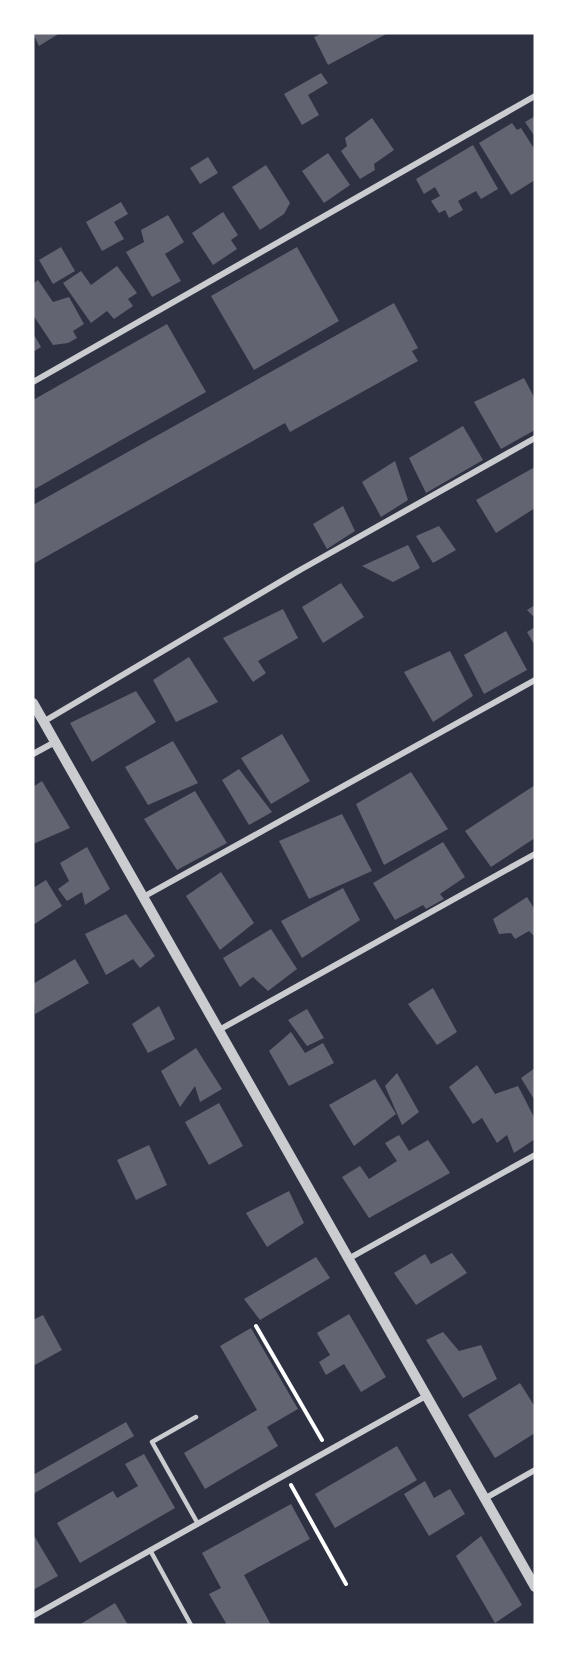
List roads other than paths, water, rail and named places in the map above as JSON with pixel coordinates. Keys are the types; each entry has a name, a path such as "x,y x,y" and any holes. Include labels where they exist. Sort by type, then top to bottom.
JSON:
{"street":[{"path":"33,382 535,96"},
{"path":"44,722 300,570 535,438"},
{"path":"145,896 535,680"},
{"path":"33,703 145,896 218,1030 535,1587"},
{"path":"33,754 55,742"},
{"path":"218,1030 535,854"},
{"path":"348,1259 535,1155"},
{"path":"33,1616 426,1396"},
{"path":"484,1498 535,1470"}],"lane":[{"path":"196,1417 152,1442 198,1524"},
{"path":"150,1550 191,1625"}]}
